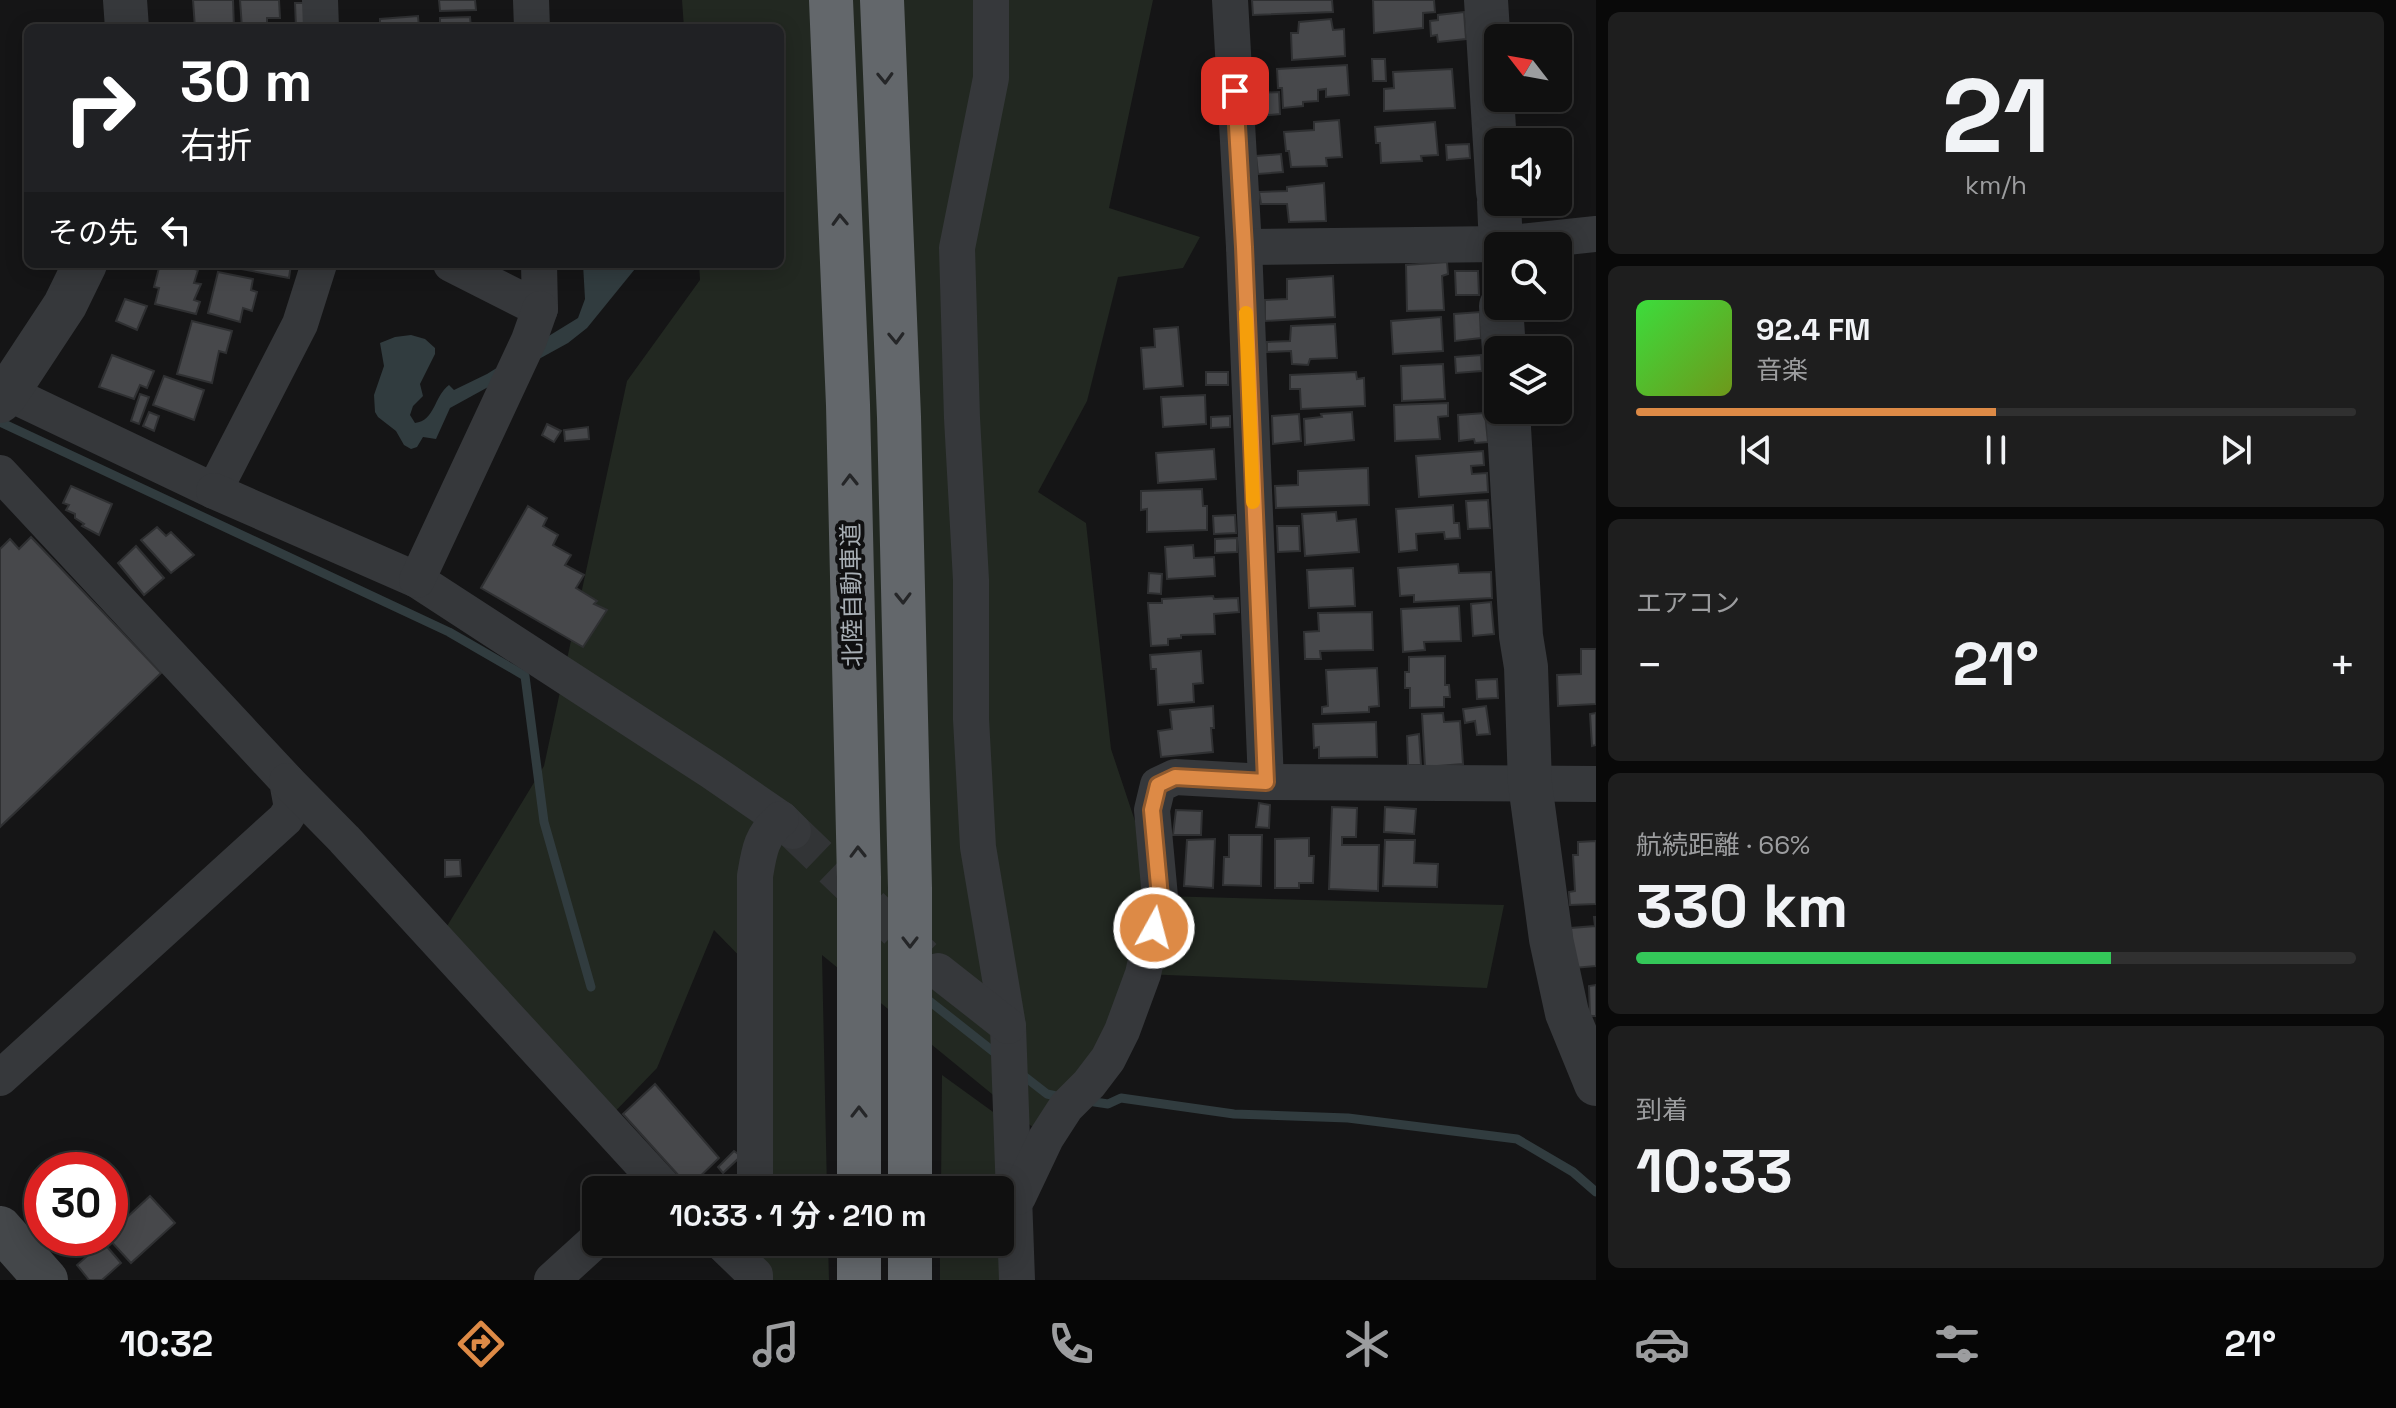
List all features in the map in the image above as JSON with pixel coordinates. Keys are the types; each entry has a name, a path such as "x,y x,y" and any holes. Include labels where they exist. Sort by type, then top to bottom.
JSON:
{"highway":[{"name":"北陸自動車道","path":"831,0 848,405 858,829 859,1176"},
{"name":"北陸自動車道","path":"882,0 899,417 909,872 910,1176"},
{"path":"859,1256 859,1280"},
{"path":"910,1256 910,1280"}],"main road":[{"path":"0,1228 46,1280"}],"street":[{"path":"125,0 127,24"},
{"path":"320,0 321,24"},
{"path":"531,0 532,24"},
{"path":"991,0 991,78 957,248 971,580 971,719 978,847 1008,1033 1017,1280"},
{"path":"1230,0 1244,247 1266,782"},
{"path":"1486,0 1494,128"},
{"path":"1244,247 1500,231 1596,234"},
{"path":"83,268 65,305 2,396 417,580 701,765 787,825 768,829 757,864 755,1176"},
{"path":"214,491 300,324 318,268"},
{"path":"459,268 540,309"},
{"path":"417,580 529,340 540,309 539,268"},
{"path":"1509,424 1521,636 1526,667 1530,784 1551,939 1567,1013 1596,1084"},
{"path":"0,473 365,862 648,1176"},
{"path":"1015,1202 1046,1138 1108,1059 1143,974 1160,897 1152,810 1158,785 1175,777 1266,782 1596,784"},
{"path":"0,1078 285,819 292,808 287,781"},
{"path":"938,971 1008,1033"},
{"path":"552,1280 582,1253"}],"shaded area":[{"path":"682,0 1153,0 1109,208 1200,237 1183,268 1118,277 1087,401 1038,492 1086,523 1111,749 1160,896 1504,905 1487,988 1143,974 1046,1138 822,955 827,1176 757,1176 755,972 714,930 657,1068 604,1123 438,941 544,766 627,381 700,280 699,268 784,268 784,24 684,24"},
{"path":"583,268 636,268 587,328 568,343 450,408 436,439 423,437 417,447 411,449 375,412 374,395 384,366 380,343 411,335 425,339 435,348 420,384 423,396 413,406 410,415 415,423 427,418 449,385 454,390 487,374 578,318 585,299"},
{"path":"942,1075 1000,1117 1001,1176 941,1176"},
{"path":"757,1256 828,1256 829,1280 758,1280"},
{"path":"940,1256 1003,1256 1003,1280 940,1280"}],"building":[{"path":"193,0 233,0 234,24 195,24"},
{"path":"240,0 279,0 280,18 267,18 267,24 242,24"},
{"path":"439,0 475,0 476,10 440,11"},
{"path":"1252,0 1332,0 1333,12 1253,15"},
{"path":"1373,0 1434,0 1435,12 1423,13 1423,28 1374,33"},
{"path":"295,3 314,3 315,24 296,24"},
{"path":"1464,12 1466,39 1438,42 1437,35 1431,36 1430,21 1438,20 1438,15"},
{"path":"418,16 419,24 380,24 380,19"},
{"path":"470,17 471,24 440,24 440,18"},
{"path":"1331,19 1333,30 1344,29 1345,56 1292,60 1291,33 1298,33 1299,22"},
{"path":"1372,59 1385,59 1386,81 1373,81"},
{"path":"1347,65 1349,95 1326,97 1326,89 1318,90 1318,101 1283,108 1277,69"},
{"path":"1452,69 1455,108 1384,111 1384,89 1394,88 1393,72"},
{"path":"1279,92 1280,114 1258,116 1258,93"},
{"path":"1339,120 1342,157 1326,158 1327,166 1291,167 1284,132 1314,130 1314,122"},
{"path":"1435,122 1438,155 1421,156 1422,161 1381,163 1375,127"},
{"path":"1469,144 1470,158 1447,160 1446,145"},
{"path":"1281,154 1283,172 1258,174 1256,156"},
{"path":"1324,183 1326,221 1289,222 1287,204 1261,204 1259,192 1287,191 1287,187"},
{"path":"1447,262 1448,274 1442,276 1444,310 1407,311 1406,265"},
{"path":"159,268 198,270 194,283 201,284 194,300 200,302 196,314 155,304 159,288 154,287"},
{"path":"236,268 290,268 289,278"},
{"path":"1455,271 1478,271 1479,295 1456,295"},
{"path":"218,272 253,279 251,290 257,292 252,311 243,308 240,322 208,313"},
{"path":"1333,276 1335,317 1265,321 1265,300 1287,299 1287,279"},
{"path":"125,299 147,306 137,330 116,321"},
{"path":"1480,312 1481,338 1455,341 1454,314"},
{"path":"1441,317 1443,351 1393,354 1391,321"},
{"path":"192,321 232,331 226,353 219,351 212,383 177,374"},
{"path":"1335,324 1337,358 1310,359 1308,365 1292,364 1291,351 1267,352 1267,342 1290,341 1291,326"},
{"path":"1178,327 1183,386 1144,389 1141,348 1155,347 1154,329"},
{"path":"112,355 154,371 147,388 140,385 134,399 99,387"},
{"path":"1481,355 1482,371 1456,373 1455,357"},
{"path":"1443,364 1445,399 1402,401 1401,366"},
{"path":"1206,372 1228,372 1228,385 1206,385"},
{"path":"1356,372 1357,379 1364,378 1365,406 1301,409 1300,389 1290,389 1290,375"},
{"path":"164,376 204,390 194,420 153,405"},
{"path":"140,394 149,397 139,424 131,421"},
{"path":"1205,395 1206,424 1163,427 1161,397"},
{"path":"1448,403 1448,416 1438,417 1440,439 1395,441 1394,405"},
{"path":"149,412 159,416 154,431 143,426"},
{"path":"1352,412 1354,440 1305,445 1304,419 1322,417 1321,414"},
{"path":"1484,413 1488,442 1475,443 1474,439 1459,441 1458,415"},
{"path":"1299,414 1301,441 1273,444 1272,416"},
{"path":"1230,416 1230,427 1211,428 1211,417"},
{"path":"547,424 561,431 554,442 542,435"},
{"path":"588,427 589,439 565,441 564,430"},
{"path":"1214,449 1216,479 1158,483 1156,453"},
{"path":"1483,451 1484,465 1471,466 1472,474 1487,473 1488,492 1419,497 1416,456"},
{"path":"1368,468 1369,505 1276,508 1275,486 1298,485 1298,471"},
{"path":"71,486 112,504 99,535 82,526 84,524 75,518 75,514 66,510 69,505 63,503"},
{"path":"1202,489 1203,506 1207,506 1207,530 1147,532 1147,509 1141,510 1141,491"},
{"path":"1488,500 1490,528 1468,529 1466,501"},
{"path":"1453,505 1454,523 1459,523 1460,538 1445,539 1444,532 1416,534 1417,550 1399,552 1396,509"},
{"path":"528,506 547,518 543,526 558,535 553,545 571,555 565,565 584,575 576,588 597,601 594,604 607,610 583,647 481,588"},
{"path":"1336,512 1337,521 1356,519 1359,552 1305,556 1302,514"},
{"path":"1235,515 1236,533 1214,534 1213,516"},
{"path":"1277,526 1299,526 1300,551 1278,552"},
{"path":"157,527 166,536 171,532 194,555 171,573 141,540"},
{"path":"31,537 161,673 0,827 0,549 10,539 19,549"},
{"path":"1237,538 1237,552 1215,553 1215,539"},
{"path":"1193,545 1194,558 1214,557 1215,576 1167,579 1165,547"},
{"path":"136,546 164,578 144,595 118,563"},
{"path":"1458,564 1459,573 1491,572 1492,598 1414,602 1414,595 1400,596 1398,568"},
{"path":"1353,568 1355,606 1309,608 1307,570"},
{"path":"1149,573 1162,574 1161,594 1148,593"},
{"path":"1213,596 1214,599 1238,598 1239,612 1214,614 1215,634 1181,635 1181,638 1168,639 1168,645 1151,646 1148,603 1162,603 1162,599"},
{"path":"1491,602 1494,634 1473,636 1471,604"},
{"path":"1459,606 1461,641 1424,642 1425,650 1403,652 1401,609"},
{"path":"1372,612 1373,650 1320,651 1321,659 1305,659 1304,632 1319,631 1318,613"},
{"path":"1581,649 1596,649 1596,704 1558,706 1557,675 1581,674"},
{"path":"1201,651 1203,683 1193,684 1194,702 1158,705 1156,669 1151,669 1150,655"},
{"path":"1445,656 1445,685 1449,685 1450,697 1444,697 1444,707 1410,708 1410,688 1405,688 1409,657"},
{"path":"1377,668 1379,706 1369,707 1369,712 1322,714 1322,707 1328,706 1326,670"},
{"path":"1497,679 1498,698 1477,699 1476,680"},
{"path":"1213,706 1213,752 1161,757 1158,731 1172,729 1170,710"},
{"path":"1486,706 1490,734 1477,735 1475,721 1465,723 1463,709"},
{"path":"1443,713 1444,722 1460,721 1463,764 1425,767 1422,714"},
{"path":"1596,713 1596,745 1592,746 1590,714"},
{"path":"1376,722 1377,757 1319,758 1319,747 1314,748 1313,724"},
{"path":"1419,734 1421,765 1408,765 1407,736"},
{"path":"1259,803 1270,805 1269,828 1256,827"},
{"path":"1332,807 1357,808 1356,837 1342,837 1342,845 1379,845 1378,891 1329,889"},
{"path":"1385,807 1416,809 1414,834 1384,832"},
{"path":"1176,810 1202,811 1201,835 1173,835"},
{"path":"1229,835 1262,835 1261,886 1223,885 1224,857 1229,857"},
{"path":"1309,838 1309,856 1314,856 1313,883 1299,883 1299,888 1275,888 1275,839"},
{"path":"1215,839 1213,888 1184,886 1187,840"},
{"path":"1385,840 1415,840 1414,863 1438,864 1437,887 1383,886"},
{"path":"1596,841 1596,904 1570,905 1569,892 1575,891 1573,855 1578,855 1578,842"},
{"path":"445,860 460,860 461,876 445,877"},
{"path":"1596,917 1596,966 1574,968 1571,928 1595,926"},
{"path":"1596,985 1596,1016 1590,1016 1589,986"},
{"path":"655,1084 719,1158 700,1176 679,1176 623,1114"},
{"path":"734,1151 741,1156 723,1173 718,1167"},
{"path":"150,1196 175,1223 131,1263 125,1256 128,1256 128,1216"},
{"path":"87,1256 115,1256 121,1263 102,1280 89,1280 77,1265"}],"waterway":[{"path":"0,422 449,632 525,676 544,822 591,987"},
{"path":"923,996 999,1056"},
{"path":"1020,1073 1047,1094 1061,1097"},
{"path":"1088,1101 1108,1104 1121,1098 1234,1114 1348,1118 1517,1139 1573,1172 1596,1192"}],"tunnel":[{"path":"793,831 924,957"}],"slow traffic":[{"path":"1246,313 1253,502"}],"route":[{"path":"1154,928 1160,897 1152,810 1158,785 1175,777 1266,782 1235,91"}]}
